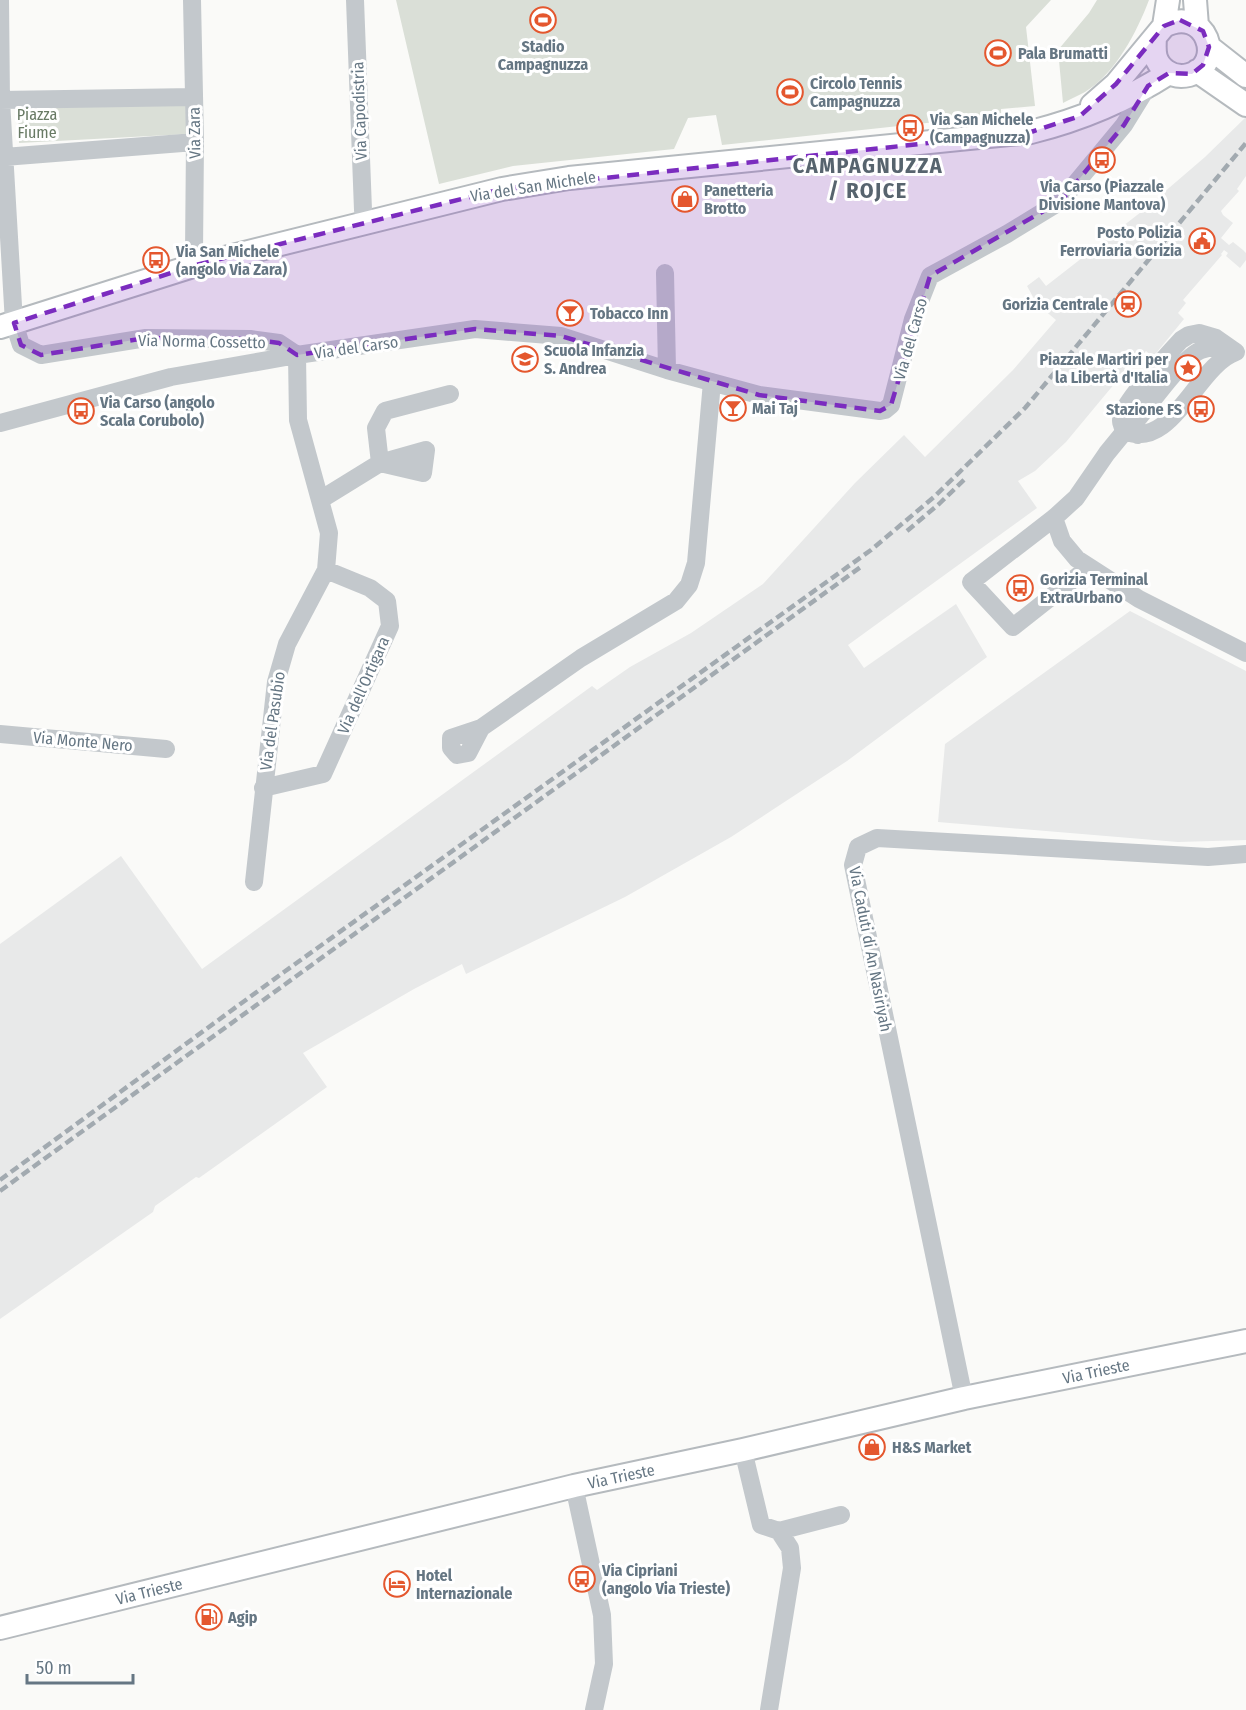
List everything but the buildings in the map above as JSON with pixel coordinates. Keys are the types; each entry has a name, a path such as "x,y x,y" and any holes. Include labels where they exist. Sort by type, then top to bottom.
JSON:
{"main road":[{"path":"1160,32 1180,20 1197,26 1207,38 1209,47 1206,60 1197,71 1185,76 1169,73 1160,66 1156,59 1160,32 1168,0"},
{"path":"1196,0 1197,26"},
{"name":"Via del San Michele","path":"1080,116 1116,84 1160,32"},
{"path":"1209,47 1246,76"},
{"path":"1197,71 1246,105"},
{"name":"Via del San Michele","path":"7,325 196,265 502,189 568,178 1031,132 1106,107 1169,73"},
{"name":"Via Trieste","path":"0,1628 574,1486 743,1450 964,1398 1246,1341"}],"street":[{"path":"0,0 7,325"},
{"name":"Via Zara","path":"192,0 195,142 194,252 196,265"},
{"name":"Via Capodistria","path":"355,0 358,117 363,210 366,222"},
{"name":"Via del Carso","path":"0,423 171,377 297,355 475,329 561,336 663,369 759,395 885,410 891,405 913,320 930,276 1007,234 1061,201 1124,125 1148,86"},
{"path":"1,100 194,97"},
{"path":"4,157 195,142"},
{"path":"663,369 664,273"},
{"name":"Via Norma Cossetto","path":"7,325 21,345 41,355 146,338 250,339 279,343 297,355"},
{"path":"1089,567 1013,627 971,582 1054,518 1076,498 1107,453 1131,433 1136,422 1188,359 1206,349 1224,348 1241,354"},
{"path":"1131,433 1151,432 1166,425 1221,360 1241,354"},
{"name":"Via del Pasubio","path":"254,882 276,682 287,644 326,570 329,533 298,420 297,355"},
{"path":"481,728 581,658 676,601 689,585 696,563 712,382"},
{"path":"320,500 380,463 376,428 385,411 450,394"},
{"path":"1054,518 1062,541 1077,559 1139,599 1246,653"},
{"name":"Via dell'Ortigara","path":"263,788 323,774 390,626 387,602 370,588 326,570"},
{"name":"Via Monte Nero","path":"0,734 166,749"},
{"name":"Via Caduti di An Nasiriyah","path":"964,1398 853,865 858,847 877,838 1208,856 1246,854"},
{"path":"743,1450 761,1525 779,1531 841,1515"},
{"path":"574,1486 602,1615 604,1664 594,1710"},
{"path":"770,1710 792,1568 790,1548 779,1531"}],"highlighted area":[{"path":"1180,20 1203,31 1209,47 1203,65 1192,74 1169,73 1148,86 1124,125 1061,201 930,276 891,405 880,411 759,395 561,336 475,329 297,355 279,343 250,339 146,338 41,355 21,345 14,323 196,265 502,189 1031,132 1080,116 1116,84 1164,26"}],"shaded area":[{"path":"1246,117 1246,176 1237,189 1239,191 1221,211 1233,223 1221,238 1229,245 1233,242 1246,253 1246,260 1240,268 1226,256 1228,253 1224,250 1183,300 1186,303 1178,313 1184,319 1153,357 1146,351 1138,360 1135,359 1066,442 1035,471 1018,481 1037,508 848,645 864,668 956,604 987,657 847,761 731,837 625,897 466,974 462,964 303,1053 327,1087 199,1178 196,1177 155,1206 153,1212 0,1319 0,944 121,856 202,969 592,686 597,690 630,667 691,633 763,584 855,483 904,435 925,457 1013,370 1056,320 1037,304 1027,286 1039,277 1046,286 1141,212 1205,157"},
{"path":"1130,611 1246,671 1246,840 1178,842 938,822 945,744"}],"green space":[{"path":"396,0 1051,0 1026,27 1035,106 1001,109 1001,115 722,145 716,115 688,118 674,149 513,166 439,184"},
{"path":"1097,0 1149,0 1124,51 1106,75 1085,92 1063,103 1058,50"},
{"name":"Piazza Fiume","path":"188,103 188,134 19,143 18,105"}],"railway":[{"path":"0,1180 284,972 871,550 934,497 1025,408 1246,143"},
{"path":"907,531 965,479"},
{"path":"0,1191 862,566"}],"place":[{"name":"Stadio Campagnuzza","path":"543,20"},
{"name":"Pala Brumatti","path":"998,53"},
{"name":"Circolo Tennis Campagnuzza","path":"790,92"},
{"name":"Via San Michele (Campagnuzza)","path":"910,128"},
{"name":"Via Carso (Piazzale Divisione Mantova)","path":"1102,160"},
{"name":"Panetteria Brotto","path":"685,199"},
{"name":"Posto Polizia Ferroviaria Gorizia","path":"1202,241"},
{"name":"Via San Michele (angolo Via Zara)","path":"156,260"},
{"name":"Gorizia Centrale","path":"1128,304"},
{"name":"Tobacco Inn","path":"570,313"},
{"name":"Scuola Infanzia S. Andrea","path":"525,359"},
{"name":"Piazzale Martiri per la Libertà d'Italia","path":"1188,368"},
{"name":"Mai Taj","path":"733,408"},
{"name":"Stazione FS","path":"1201,409"},
{"name":"Via Carso (angolo Scala Corubolo)","path":"81,411"},
{"name":"Gorizia Terminal ExtraUrbano","path":"1020,588"},
{"name":"H&S Market","path":"872,1447"},
{"name":"Via Cipriani (angolo Via Trieste)","path":"582,1579"},
{"name":"Hotel Internazionale","path":"397,1584"},
{"name":"Agip","path":"209,1617"}],"district":[{"name":"CAMPAGNUZZA / ROJCE","path":"868,178"}]}
